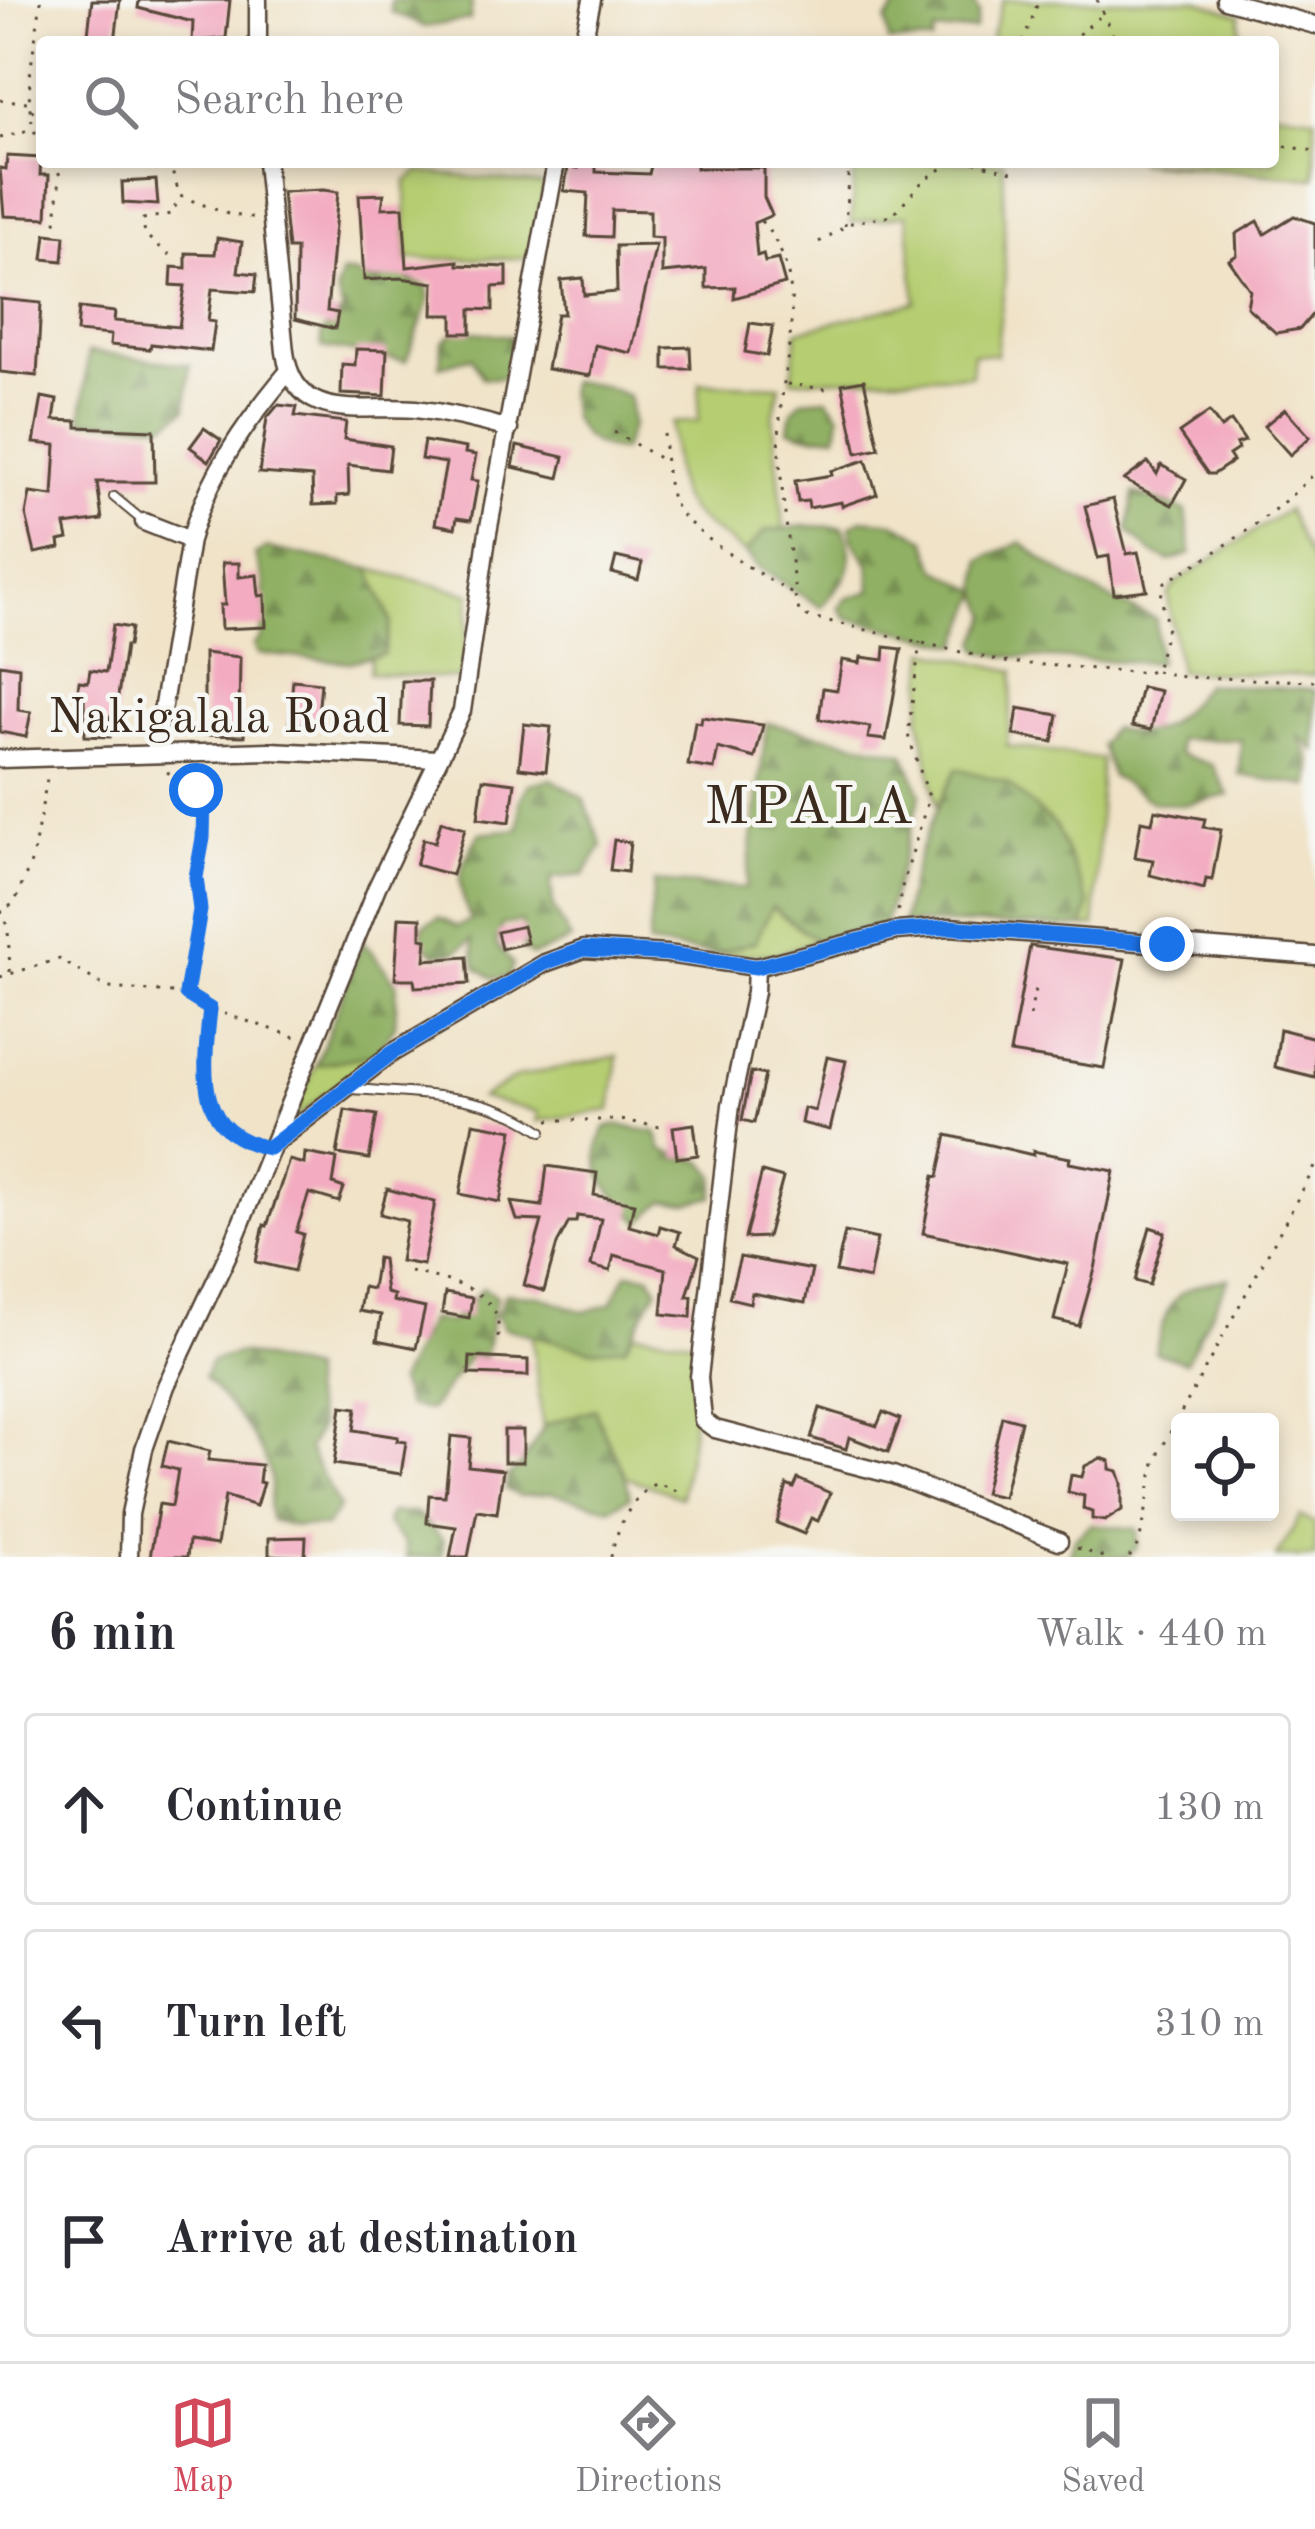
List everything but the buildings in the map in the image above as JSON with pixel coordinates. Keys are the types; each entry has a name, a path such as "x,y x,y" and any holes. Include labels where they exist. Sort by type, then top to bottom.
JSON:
{"street":[{"path":"258,0 259,36"},
{"path":"584,36 592,0"},
{"path":"1225,0 1315,26"},
{"path":"267,168 287,372 308,398 328,405 411,409 509,429"},
{"path":"129,1557 130,1514 158,1407 231,1248 377,887 462,711 484,557 555,168"},
{"path":"155,754 190,540 222,461 287,372"},
{"path":"144,522 190,540"},
{"name":"Nakigalala Road","path":"0,759 224,752 438,759"},
{"path":"269,1148 392,1053 545,963 584,949 668,954 756,967 896,931 956,928 1315,956"},
{"path":"756,967 731,1105 699,1377 703,1420 715,1429 893,1475 1059,1541"}],"lane":[{"path":"114,497 144,522"},
{"path":"346,1088 446,1096 520,1115 542,1131"}],"path":[{"path":"36,36 40,0"},
{"path":"1025,36 1039,0"},
{"path":"1097,0 1113,36"},
{"path":"1076,36 1104,14"},
{"path":"36,41 29,109 36,137"},
{"path":"0,100 30,102"},
{"path":"29,109 36,113"},
{"path":"0,138 31,129"},
{"path":"1279,145 1315,151"},
{"path":"56,168 60,175 56,223"},
{"path":"170,255 145,235 143,220 171,214 180,196 172,168"},
{"path":"844,227 849,168"},
{"path":"819,242 844,227 892,215 923,181 943,168"},
{"path":"997,168 1016,173"},
{"path":"180,196 228,214 272,220"},
{"path":"761,221 787,259 792,320 780,420 795,596 799,611 807,616 1004,662 1148,673 1157,667 1167,627 1161,596 1165,582 1218,553 1282,506 1315,473"},
{"path":"785,384 834,390"},
{"path":"614,432 667,463"},
{"path":"664,434 673,501 681,514 744,565 795,596"},
{"path":"896,931 902,886 929,797 908,735 920,641"},
{"path":"1153,670 1183,677 1315,681"},
{"path":"186,994 200,910 196,877 203,838 202,797 218,776 224,752"},
{"path":"155,754 170,776 202,797"},
{"path":"10,974 8,929 1,910 14,904 32,860 52,756"},
{"path":"0,976 59,959 108,988 186,994 210,1009 261,1028 314,1041"},
{"path":"1030,1016 1035,989"},
{"path":"210,1009 204,1067 208,1102 224,1126 244,1143 269,1148"},
{"path":"529,1122 572,1117 666,1128"},
{"path":"1129,1557 1138,1547 1148,1478 1158,1455 1315,1167"},
{"path":"410,1272 455,1283 483,1299 497,1315 498,1342"},
{"path":"611,1557 614,1540 643,1489 657,1483 682,1493"},
{"path":"1059,1541 1103,1557"}],"green space":[{"path":"391,0 468,0 470,20 425,27 391,12"},
{"path":"908,0 970,0 979,12 975,30 888,36 886,21"},
{"path":"1003,0 1196,0 1240,15 1240,36 992,36"},
{"path":"1279,112 1315,116 1315,178 1203,168 1279,168"},
{"path":"855,168 1003,168 1005,278 996,355 973,353 971,375 792,380 797,331 916,302 907,215 851,223"},
{"path":"419,172 545,185 530,258 407,259 406,182"},
{"path":"399,263 407,263 409,280 427,287 429,301 406,361 322,347 321,334 343,311 336,291 342,273 376,283"},
{"path":"457,330 510,336 515,371 501,378 482,378 472,357 440,366 442,342"},
{"path":"88,352 190,365 186,409 166,424 82,420"},
{"path":"571,381 629,396 632,425 622,450 597,445 578,429 569,406"},
{"path":"700,383 780,386 773,417 784,529 765,531 745,553 693,513 678,489 672,423 698,421"},
{"path":"827,398 840,414 837,435 789,430 792,411 802,400"},
{"path":"1134,493 1186,511 1191,554 1169,561 1128,531"},
{"path":"1287,510 1315,569 1315,676 1179,671 1168,595 1176,583"},
{"path":"862,519 894,522 926,539 937,569 979,591 981,560 1021,542 1085,586 1156,619 1158,663 1003,656 980,650 977,641 990,616 980,593 959,645 847,618 839,608 846,599 871,591 869,564 852,539 850,527"},
{"path":"843,527 848,540 848,571 821,607 758,567 745,553 765,531"},
{"path":"267,548 370,569 391,622 384,654 350,662 258,654 254,645 261,639 264,583 255,555"},
{"path":"370,569 471,594 462,679 369,673 371,657 384,654 391,622"},
{"path":"927,651 1014,671 1007,746 1101,759 1095,926 1083,927 1089,903 957,769 937,807 920,720"},
{"path":"1205,684 1315,690 1315,750 1298,735 1310,760 1309,786 1239,775 1241,740 1178,739 1178,754 1212,765 1229,795 1183,805 1153,802 1112,776 1101,745 1112,728 1142,733 1155,730 1176,717"},
{"path":"767,723 904,753 921,794 884,925 816,940 772,907 755,942 713,954 648,945 654,882 746,888"},
{"path":"957,768 1006,782 1056,827 1089,904 1083,927 903,923 923,844"},
{"path":"552,779 584,799 602,846 584,875 551,878 553,907 571,940 532,956 524,950 522,922 502,925 496,944 513,965 508,977 493,978 476,967 472,940 455,952 436,954 420,941 423,926 439,917 457,927 471,920 461,875 480,833 519,829 520,800 529,784"},
{"path":"771,907 816,940 777,954 713,954"},
{"path":"363,941 397,984 395,1026 376,1054 316,1065"},
{"path":"376,1054 289,1123 316,1065"},
{"path":"618,1056 611,1110 537,1121 538,1112 481,1098 517,1077"},
{"path":"605,1127 656,1132 662,1150 704,1162 716,1176 713,1197 689,1203 664,1201 641,1222 611,1190 599,1169"},
{"path":"627,1273 650,1275 658,1288 625,1347 591,1350 503,1328 497,1315 505,1293 540,1296 584,1312 611,1304"},
{"path":"1229,1278 1186,1362 1155,1352 1176,1298 1195,1286"},
{"path":"483,1288 496,1296 485,1358 471,1354 430,1410 407,1406 398,1382 430,1319 451,1323"},
{"path":"530,1319 698,1341 692,1430 681,1497 545,1448"},
{"path":"241,1353 310,1371 310,1393 320,1426 308,1449 339,1507 326,1527 271,1520 271,1483 262,1454 204,1377 211,1361"},
{"path":"595,1409 630,1497 610,1508 552,1493 519,1496 506,1489 508,1476 521,1466 545,1425"},
{"path":"390,1513 416,1513 443,1540 442,1557 406,1557 406,1546 386,1523"},
{"path":"1300,1516 1315,1524 1315,1557 1277,1557"},
{"path":"1091,1524 1137,1529 1138,1546 1128,1557 1069,1557 1075,1538"}],"district":[{"name":"MPALA","path":"810,809"}],"route":[{"path":"196,790 204,800 196,877 200,910 186,994 210,1009 204,1067 208,1102 224,1126 244,1143 269,1148 392,1053 545,963 584,949 668,954 756,967 896,931 950,927 1167,944"}]}
